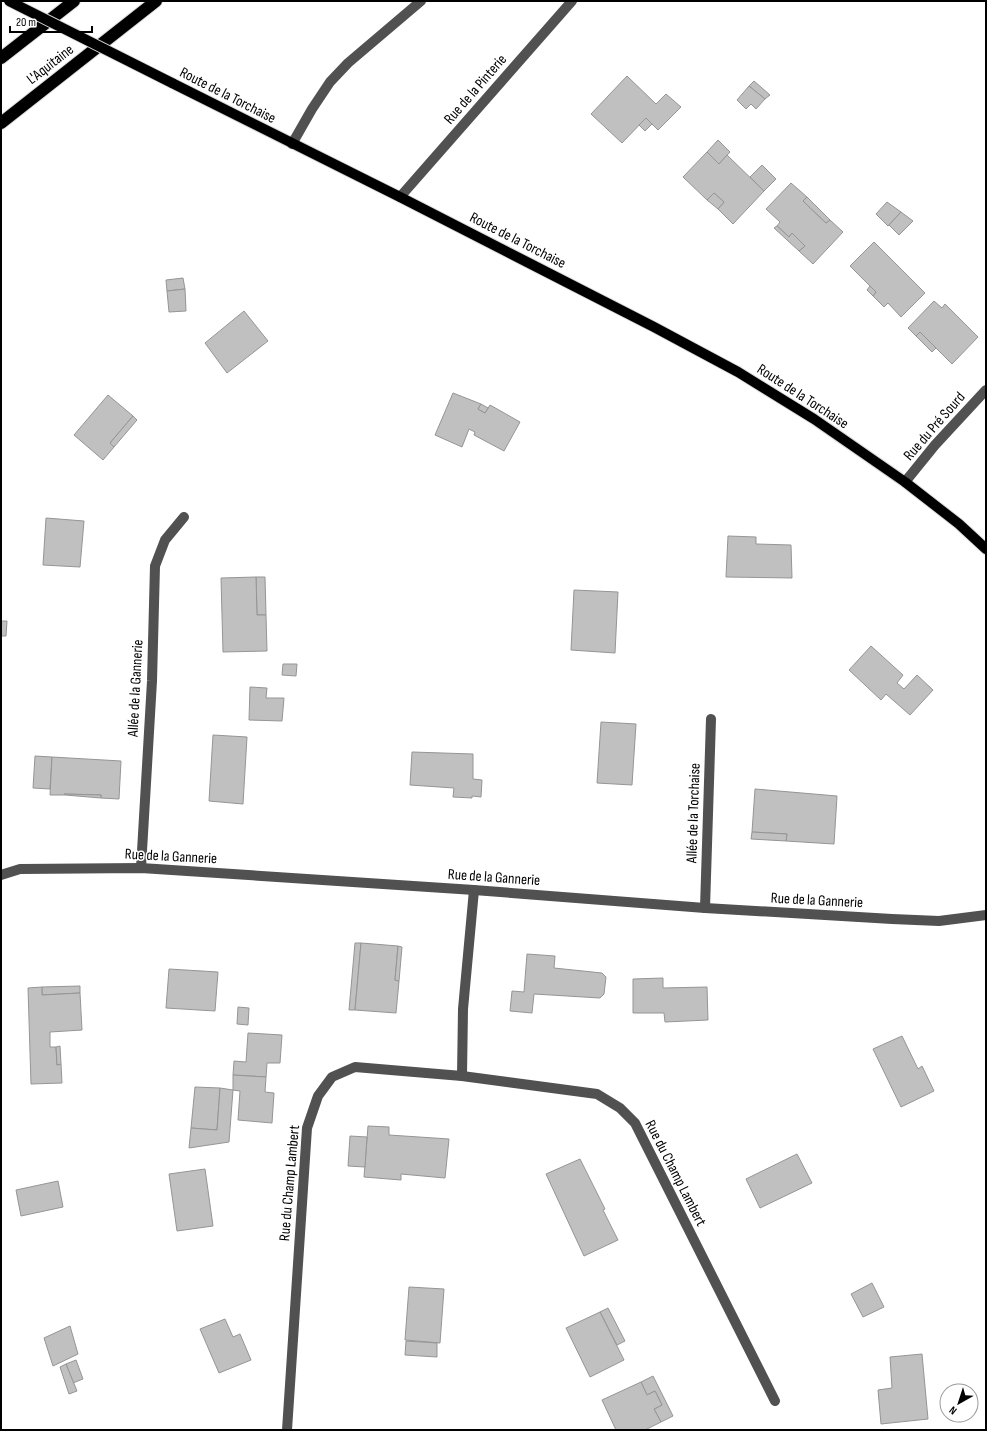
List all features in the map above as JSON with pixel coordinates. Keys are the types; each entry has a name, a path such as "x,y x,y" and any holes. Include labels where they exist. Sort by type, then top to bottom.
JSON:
{"highway":[{"path":"1,58 74,1"},
{"name":"L'Aquitaine","path":"1,123 156,1"}],"main road":[{"name":"Route de la Torchaise","path":"9,1 400,197 738,372 814,419 905,482 959,524 986,550"}],"street":[{"path":"292,144 312,109 330,82 348,63 421,1"},
{"name":"Rue de la Pinterie","path":"400,197 572,1"},
{"name":"Rue du Pré Sourd","path":"905,482 935,444 986,390"},
{"name":"Allée de la Gannerie","path":"140,868 152,681 155,566 166,540 184,517"},
{"name":"Allée de la Torchaise","path":"705,908 711,719"},
{"name":"Rue de la Gannerie","path":"1,874 20,869 140,868 474,890 705,908 939,921 986,915"},
{"path":"462,1076 463,1009 474,890"},
{"name":"Rue du Champ Lambert","path":"287,1430 307,1128 318,1096 332,1077 355,1067 462,1076 597,1094 620,1108 635,1123 774,1401"}],"building":[{"path":"627,76 656,104 666,94 681,107 658,130 646,118 622,143 591,114"},
{"path":"754,81 770,95 765,99 749,86"},
{"path":"749,86 765,99 756,109 751,104 746,109 737,100"},
{"path":"646,118 652,124 645,131 639,125"},
{"path":"718,140 730,152 719,164 707,152"},
{"path":"707,152 719,164 727,155 764,191 733,224 718,209 724,202 714,193 707,200 683,177"},
{"path":"762,165 776,179 764,191 750,177"},
{"path":"791,183 807,197 803,201 826,223 830,220 843,232 813,264 799,251 805,246 792,233 789,237 777,226 780,222 766,209"},
{"path":"714,193 724,202 718,209 707,200"},
{"path":"807,197 830,220 826,223 803,201"},
{"path":"887,202 901,212 888,226 876,214"},
{"path":"901,212 913,221 899,235 889,225"},
{"path":"777,226 789,237 792,233 805,246 799,251 774,228"},
{"path":"874,242 925,293 901,317 888,303 884,307 873,296 876,292 850,266"},
{"path":"183,278 185,289 167,291 166,280"},
{"path":"870,286 876,292 873,296 867,290"},
{"path":"185,289 186,311 169,312 167,291"},
{"path":"934,301 942,308 945,304 978,337 952,364 920,332 916,336 908,328"},
{"path":"244,311 268,341 227,373 205,343"},
{"path":"920,332 936,348 932,352 916,336"},
{"path":"453,393 481,404 478,409 485,413 490,405 520,422 504,451 474,435 475,432 469,429 462,447 435,435"},
{"path":"108,395 133,416 110,443 114,447 103,460 74,435"},
{"path":"481,404 488,408 485,413 478,409"},
{"path":"133,416 137,420 114,447 110,443"},
{"path":"46,518 84,521 80,567 43,565"},
{"path":"728,536 756,537 756,544 791,545 792,578 726,577"},
{"path":"256,577 265,577 266,615 257,615"},
{"path":"256,577 257,615 266,615 267,651 223,652 221,578"},
{"path":"574,590 618,592 615,653 571,650"},
{"path":"1,621 7,621 6,636 1,636"},
{"path":"871,646 903,675 897,683 904,689 917,675 933,690 910,715 886,694 881,700 849,670"},
{"path":"283,664 297,664 296,676 282,675"},
{"path":"250,687 267,688 266,698 284,698 282,721 249,720"},
{"path":"601,722 636,724 632,785 597,783"},
{"path":"213,735 247,737 243,804 209,801"},
{"path":"412,752 473,754 473,779 482,780 481,797 453,797 454,788 410,785"},
{"path":"35,756 52,757 50,789 33,788"},
{"path":"52,757 121,761 119,799 101,798 101,795 50,795"},
{"path":"755,789 837,796 834,844 786,841 787,834 752,832"},
{"path":"64,794 101,795 101,798 65,795"},
{"path":"752,832 787,834 786,841 751,839"},
{"path":"355,943 361,943 355,1010 349,1010"},
{"path":"361,943 398,946 395,980 399,981 396,1013 355,1010"},
{"path":"398,946 402,947 399,981 395,980"},
{"path":"527,954 555,956 554,968 602,973 606,977 604,994 600,998 534,994 532,1013 510,1011 512,991 524,992"},
{"path":"169,969 218,972 215,1011 166,1008"},
{"path":"663,978 663,988 707,987 708,1020 665,1022 664,1013 633,1013 633,979"},
{"path":"80,986 80,993 42,995 42,987"},
{"path":"42,987 42,995 80,993 82,1030 50,1032 50,1047 56,1047 57,1065 61,1064 62,1083 31,1084 28,988"},
{"path":"238,1007 249,1008 248,1025 237,1024"},
{"path":"248,1033 282,1035 280,1063 267,1063 266,1077 233,1075 234,1061 246,1062"},
{"path":"902,1036 918,1069 922,1066 934,1091 901,1107 873,1049"},
{"path":"60,1046 61,1064 57,1065 56,1047"},
{"path":"233,1075 266,1077 265,1092 274,1093 272,1123 238,1120 240,1091 233,1090"},
{"path":"195,1087 220,1088 217,1130 191,1128"},
{"path":"220,1088 233,1090 229,1142 189,1148 191,1128 217,1130"},
{"path":"368,1126 389,1127 389,1135 449,1139 445,1178 401,1174 401,1180 364,1177"},
{"path":"350,1136 367,1137 365,1167 348,1166"},
{"path":"797,1154 812,1183 760,1208 746,1179"},
{"path":"580,1159 605,1209 603,1210 618,1240 584,1256 546,1174"},
{"path":"205,1169 213,1226 177,1231 169,1174"},
{"path":"58,1181 63,1207 21,1216 16,1190"},
{"path":"872,1283 884,1307 863,1317 851,1294"},
{"path":"409,1287 444,1289 440,1343 405,1340"},
{"path":"608,1308 625,1341 617,1345 600,1312"},
{"path":"600,1312 624,1360 590,1377 566,1328"},
{"path":"225,1319 233,1337 240,1334 251,1360 219,1373 200,1329"},
{"path":"70,1326 78,1354 53,1366 44,1338"},
{"path":"406,1341 437,1343 437,1357 405,1355"},
{"path":"922,1354 928,1419 881,1424 878,1390 892,1388 890,1357"},
{"path":"76,1360 83,1379 73,1383 66,1364"},
{"path":"66,1364 77,1391 69,1394 60,1367"},
{"path":"653,1376 673,1416 661,1422 654,1409 662,1405 655,1391 647,1395 641,1382"},
{"path":"641,1382 647,1395 655,1391 662,1405 654,1409 661,1422 645,1430 616,1430 602,1400"}]}
